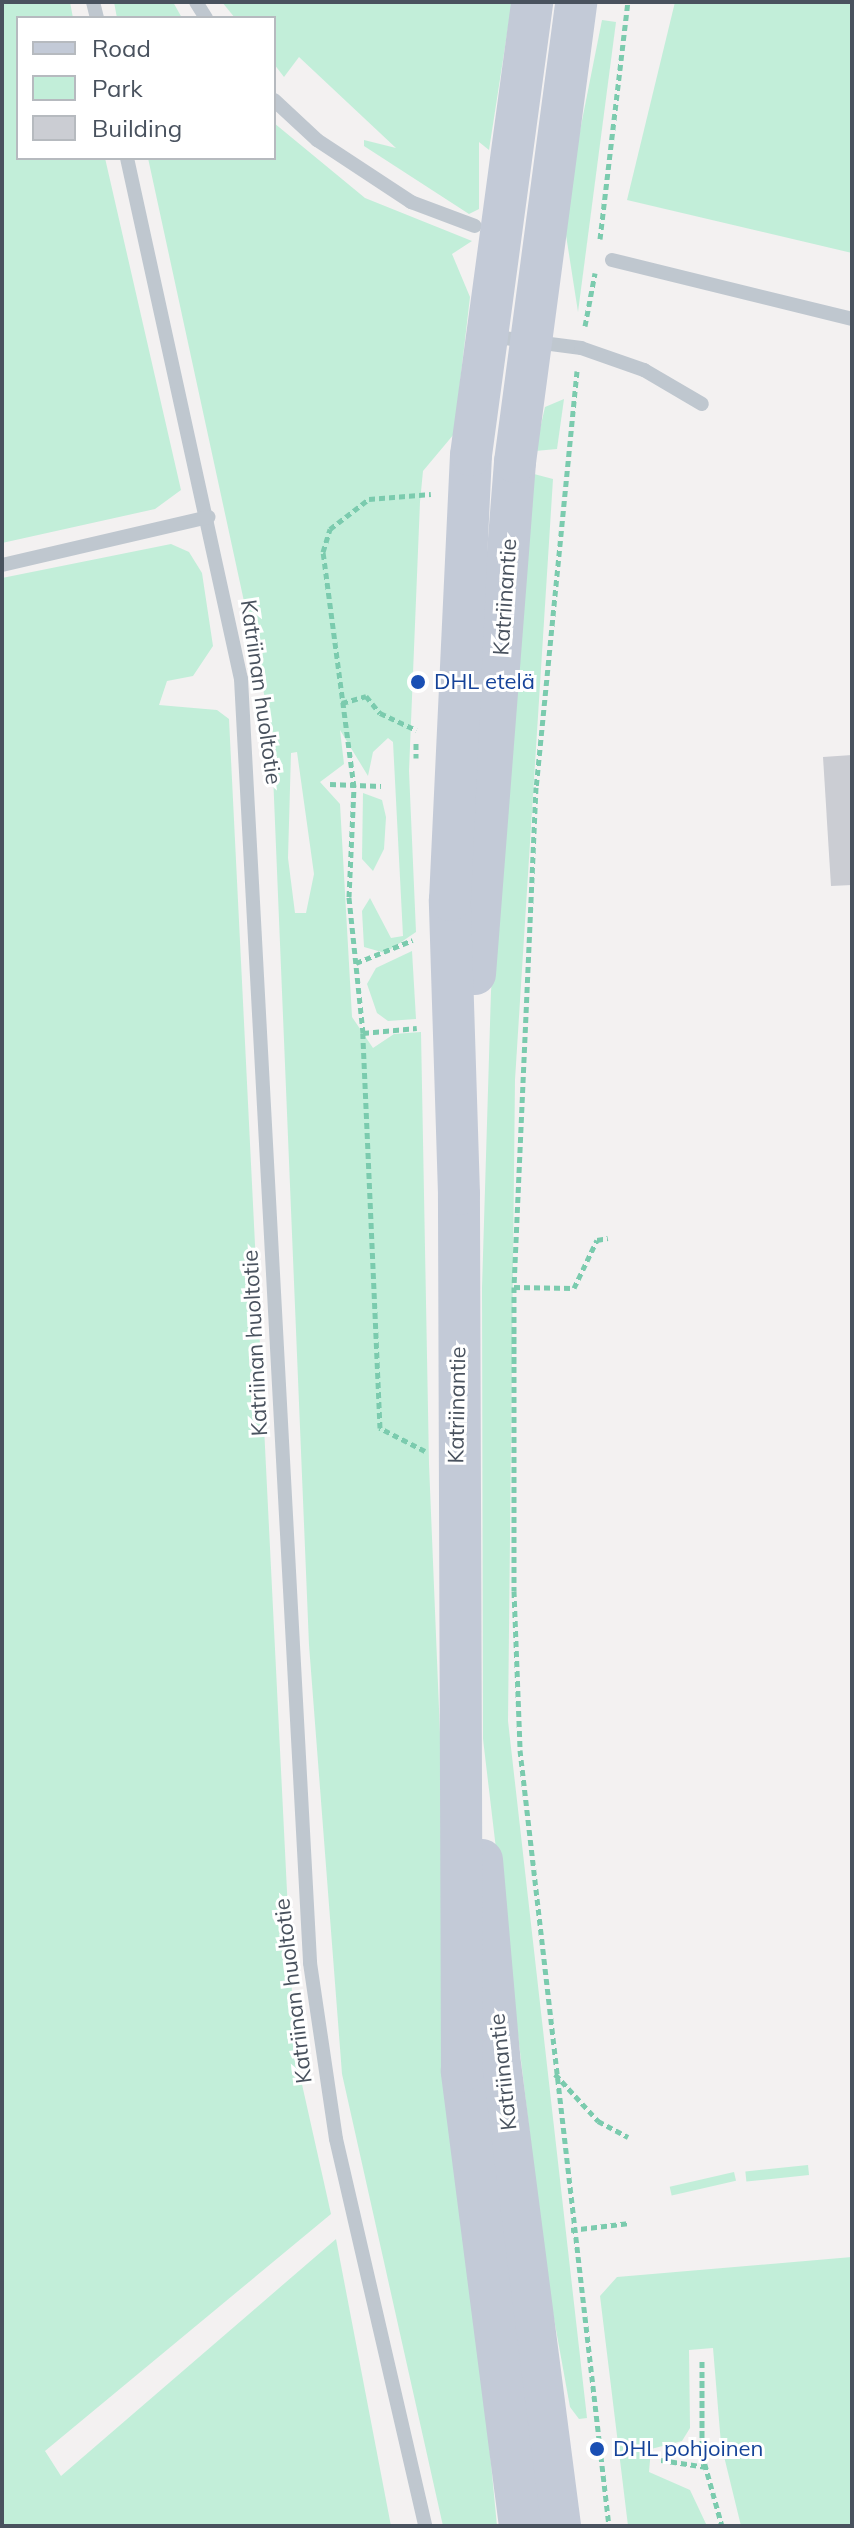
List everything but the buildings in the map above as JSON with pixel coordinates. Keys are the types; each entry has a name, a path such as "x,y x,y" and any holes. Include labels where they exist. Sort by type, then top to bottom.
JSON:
{"main road":[{"name":"Katriinantie","path":"520,2526 462,2071 455,1616 459,1194 450,900 455,710 485,335 532,2"},
{"name":"Katriinantie","path":"459,1194 530,340 576,2"},
{"name":"Katriinantie","path":"455,1616 499,2056 560,2526"}],"lane":[{"path":"276,102 317,140 411,202 475,226"},
{"name":"Katriinan huoltotie","path":"127,160 208,517 251,764 310,1963 336,2139 425,2526"},
{"path":"612,260 852,319"},
{"path":"485,335 581,348 644,370 702,404"},
{"path":"2,565 208,517"}],"path":[{"path":"609,2526 571,2230 520,1750 514,1287 536,787 581,348 628,2"},
{"path":"431,1454 380,1428 363,1033 349,897 354,787 323,552 330,529 369,499 432,494"},
{"path":"342,703 366,696 380,713 416,730"},
{"path":"330,784 381,786"},
{"path":"356,963 392,954 423,933"},
{"path":"363,1033 428,1028"},
{"path":"514,1287 574,1288 597,1240 608,1238"},
{"path":"555,2074 598,2121 628,2137"},
{"path":"571,2230 630,2223"},
{"path":"702,2361 706,2467 722,2526"},
{"path":"661,2460 706,2467"}],"green space":[{"path":"2,2 70,2 73,16 16,16 16,160 105,160 181,490 155,509 2,543"},
{"path":"114,2 173,2 181,16 117,16"},
{"path":"222,2 512,2 489,150 479,142 479,209 469,214 364,146 364,140 396,148 299,57 284,77 276,67 276,16 233,16"},
{"path":"675,2 852,2 852,253 627,200"},
{"path":"602,20 616,22 578,312 563,216"},
{"path":"276,125 365,198 472,241 452,254 470,297 454,434 423,471 420,502 409,771 416,932 385,953 364,947 362,911 370,898 391,938 403,936 393,742 388,738 373,752 368,776 340,730 344,764 320,782 340,804 352,1017 373,1048 394,1034 421,1032 429,1464 454,2076 497,2526 443,2526 342,2074 309,1645 271,726 148,160 276,160","holes":["297,752 314,874 306,913 295,913 288,858 291,753"]},
{"path":"564,399 557,449 535,451 545,407"},
{"path":"534,474 553,479 515,1080 508,1721 587,2418 579,2419 570,2407 547,2280 483,1739 482,1288 491,991"},
{"path":"171,544 189,552 202,573 213,646 193,676 167,681 159,705 217,710 229,719 295,2053 331,2214 45,2451 61,2476 336,2239 391,2526 2,2526 2,578"},
{"path":"363,793 382,800 386,817 384,849 373,871 362,859"},
{"path":"412,951 416,1019 388,1021 377,1013 367,984 376,968"},
{"path":"808,2165 809,2175 746,2182 745,2172"},
{"path":"734,2172 736,2181 672,2196 670,2187"},
{"path":"852,2257 852,2526 741,2526 721,2444 713,2348 689,2350 690,2428 682,2441 651,2449 649,2472 690,2490 707,2526 628,2526 600,2296 617,2277"}],"place":[{"name":"DHL etelä","path":"418,682"},
{"name":"DHL pohjoinen","path":"597,2449"}]}
